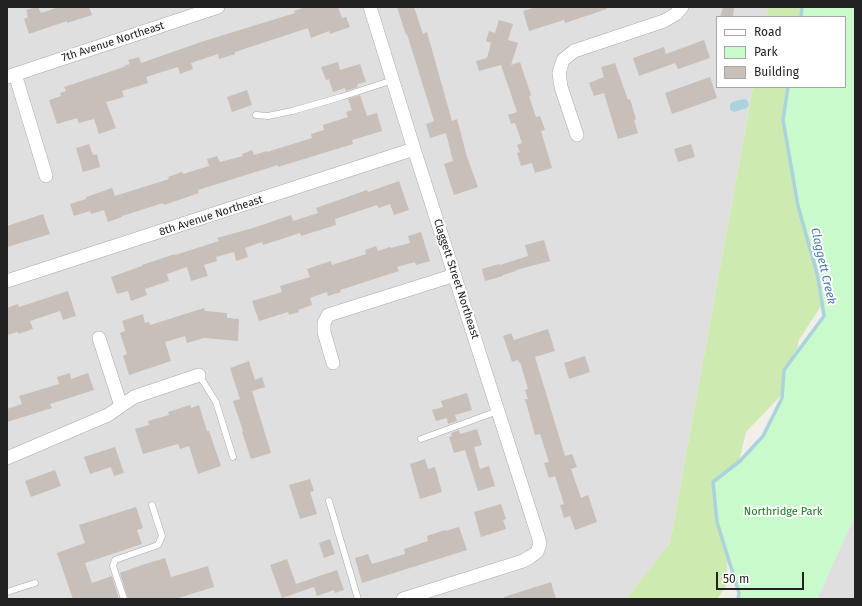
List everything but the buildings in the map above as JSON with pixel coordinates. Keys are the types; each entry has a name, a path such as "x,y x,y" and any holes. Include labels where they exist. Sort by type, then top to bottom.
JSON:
{"street":[{"name":"7th Avenue Northeast","path":"11,76 218,7"},
{"name":"Claggett Street Northeast","path":"370,7 540,544 537,552 523,561 403,599"},
{"path":"578,135 561,87 559,73 563,60 574,51 664,21 676,14 682,7"},
{"path":"11,76 46,176"},
{"name":"8th Avenue Northeast","path":"7,282 414,149"},
{"path":"333,363 324,332 324,323 328,315 455,275"},
{"path":"99,338 121,406"},
{"path":"7,458 108,415 134,397 200,374"}],"lane":[{"path":"256,115 268,116 292,111 393,80"},
{"path":"200,374 216,402 233,458"},
{"path":"421,439 498,411"},
{"path":"329,501 358,599"},
{"path":"124,599 113,566 115,560 158,545 162,536 152,506"},
{"path":"7,592 35,583"}],"shaded area":[{"path":"7,7 768,7 766,16 716,16 716,88 753,88 670,543 626,599 7,599"},
{"path":"855,515 855,599 817,599"}],"green space":[{"path":"768,7 855,7 828,295 799,340 789,387 746,432 732,492 726,587 717,599 626,599 670,543 753,88 846,88 846,16 766,16"},
{"name":"Northridge Park","path":"802,7 855,7 855,515 817,599 738,599 739,593 717,522 713,482 740,461 763,436 782,398 784,370 824,316 818,277 798,206 783,120 788,88 846,88 846,16 801,16"}],"water":[{"path":"744,99 747,100 749,105 747,108 734,112 730,110 730,105 732,102"}],"waterway":[{"name":"Claggett Creek","path":"801,16 802,7"},
{"name":"Claggett Creek","path":"738,599 739,593 717,522 713,482 740,461 763,436 782,398 784,370 824,316 818,277 798,206 783,120 788,88"}]}
